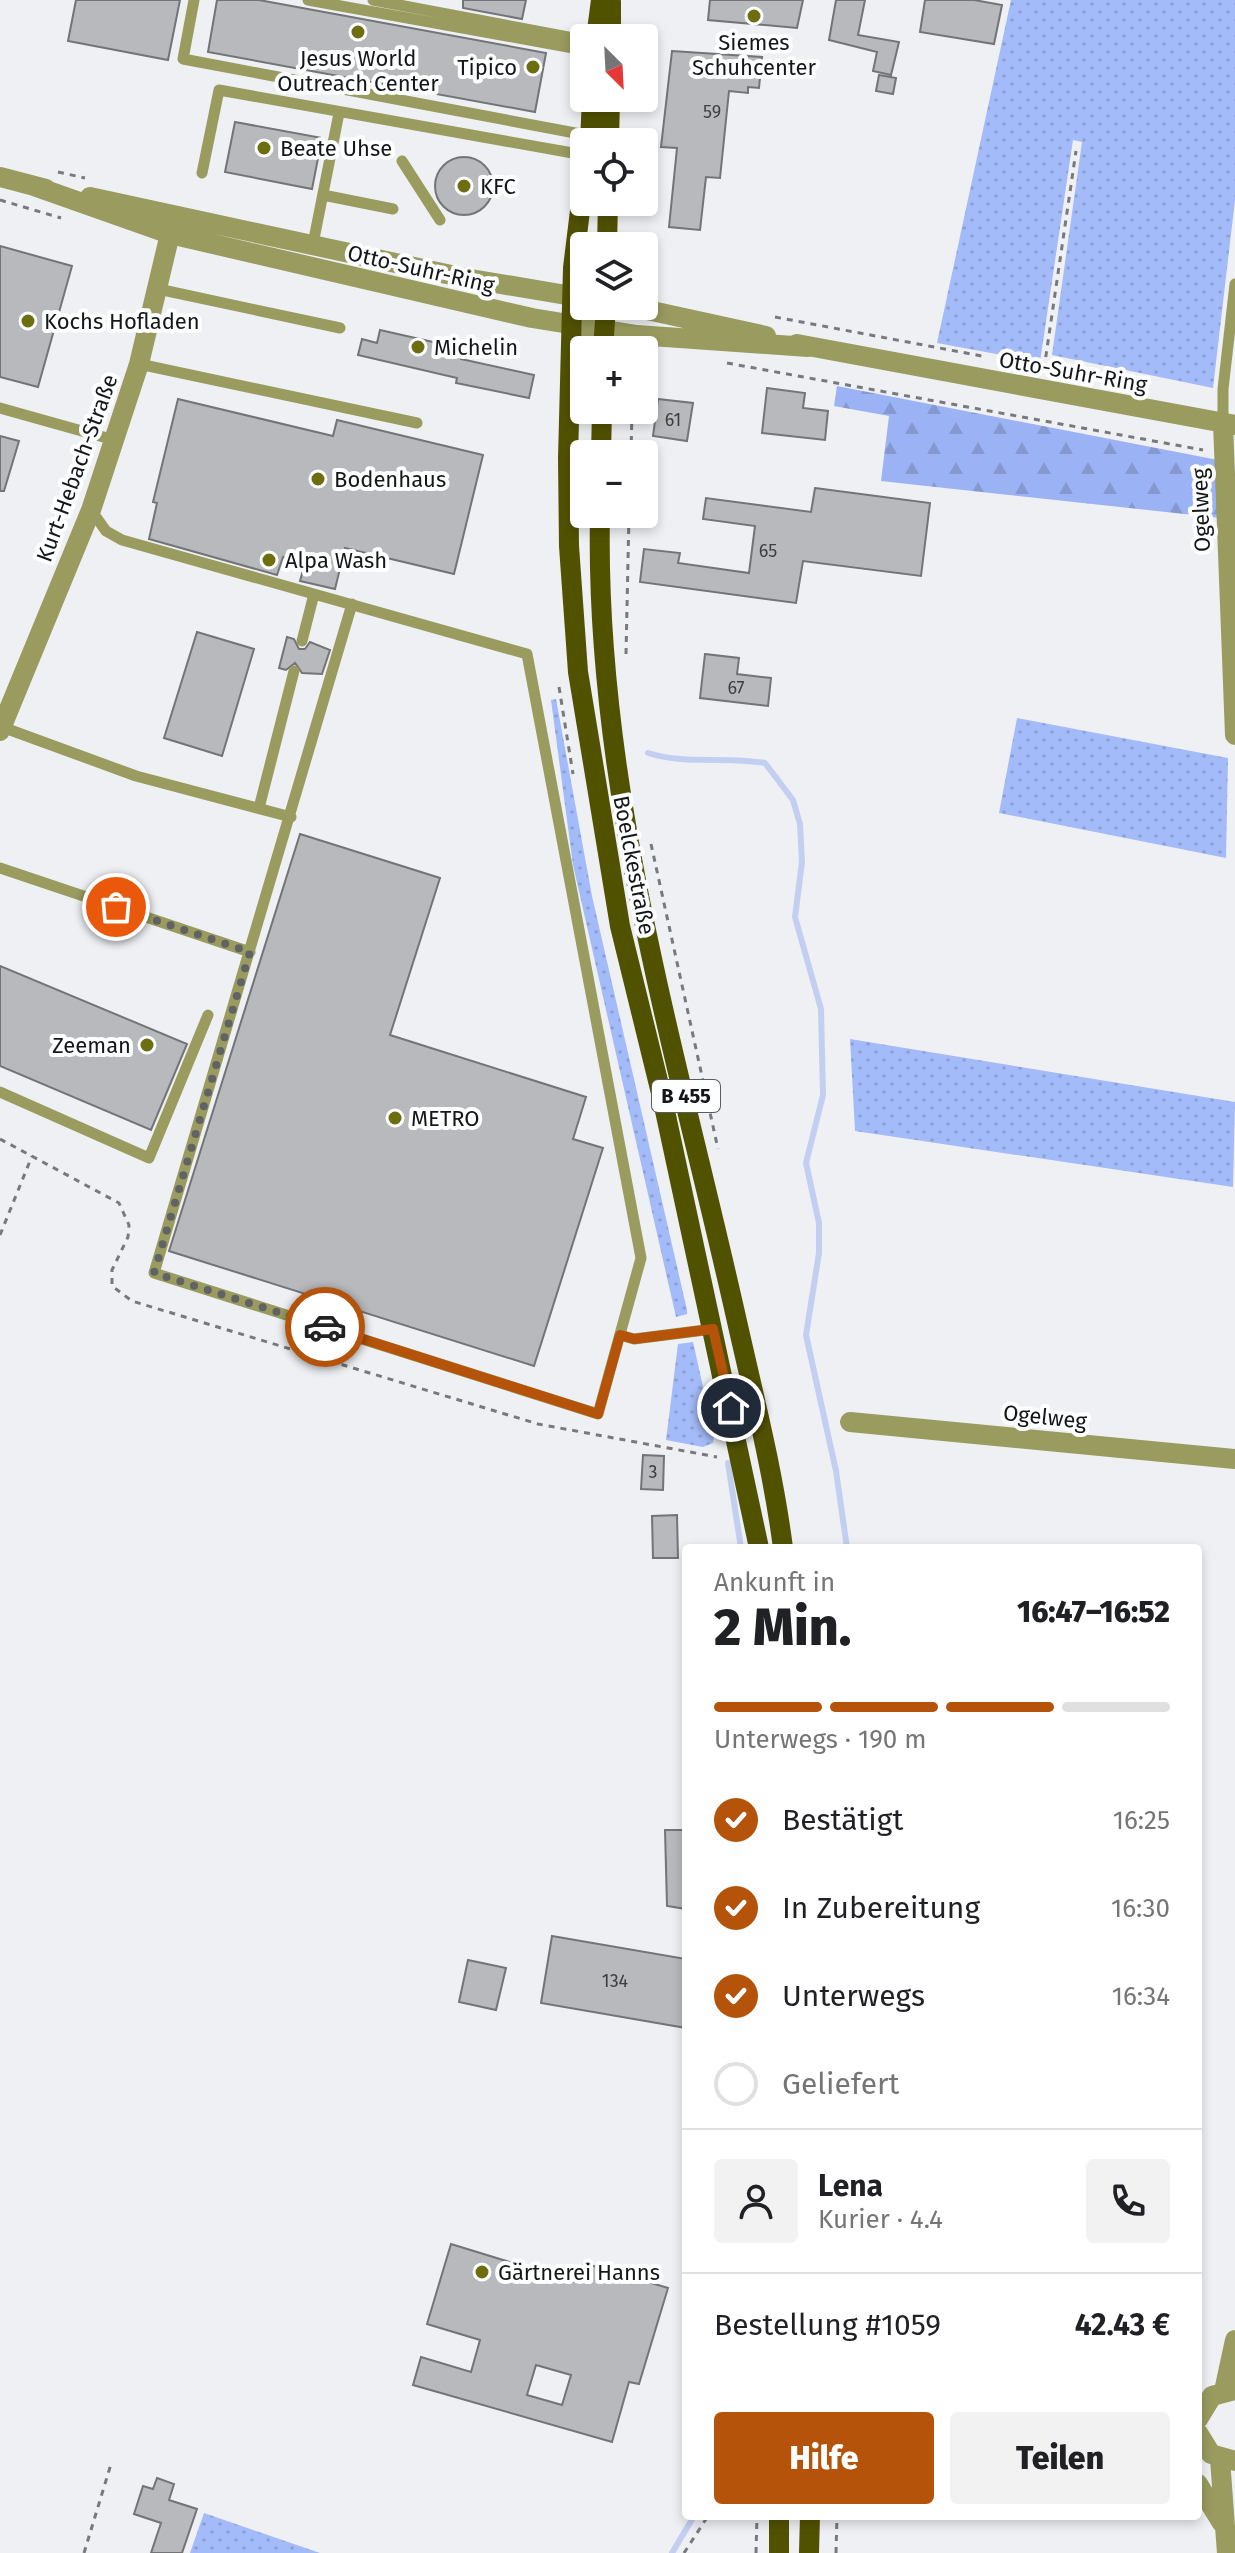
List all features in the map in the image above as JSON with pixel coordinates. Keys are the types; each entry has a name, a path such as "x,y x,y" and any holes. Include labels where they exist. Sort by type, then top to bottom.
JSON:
{"main road":[{"path":"598,24 601,0"},
{"path":"611,0 611,24"},
{"name":"Boelckestraße","path":"574,320 569,546 578,672 617,913 713,1329 758,1544"},
{"name":"Boelckestraße","path":"600,528 605,658 613,737 638,888 758,1418 782,1544"},
{"path":"779,2520 779,2553"},
{"path":"809,2553 810,2520"}],"street":[{"name":"Otto-Suhr-Ring","path":"0,177 172,224 307,267 573,326 595,336"},
{"name":"Otto-Suhr-Ring","path":"172,224 313,245 570,296"},
{"name":"Kurt-Hebach-Straße","path":"1,729 91,510 139,364 172,224"},
{"name":"Otto-Suhr-Ring","path":"658,313 808,347 1229,424"},
{"name":"Otto-Suhr-Ring","path":"658,342 808,347"},
{"name":"Ogelweg","path":"1229,424 1223,454 1235,735"},
{"name":"Ogelweg","path":"850,1422 1235,1459"},
{"path":"1202,2410 1212,2396 1230,2390 1235,2340"},
{"path":"1202,2443 1228,2460 1227,2543"},
{"path":"1202,2492 1227,2543"},
{"path":"1227,2543 1235,2493"}],"lane":[{"path":"194,0 183,59 570,139"},
{"path":"308,0 570,47"},
{"path":"373,0 570,37"},
{"path":"202,173 219,90 339,113 570,141"},
{"path":"307,267 339,113"},
{"path":"402,161 440,220"},
{"path":"323,195 393,209"},
{"name":"Ogelweg","path":"1229,424 1223,389 1235,284"},
{"path":"158,289 340,328"},
{"path":"139,364 417,423"},
{"path":"0,408 114,440"},
{"path":"91,510 106,531 122,540 352,604 527,654 641,1258 598,1414 154,1273 352,604"},
{"path":"302,641 314,594"},
{"path":"259,808 294,671"},
{"path":"1,729 136,776 291,817"},
{"path":"0,868 250,952"},
{"path":"0,1092 149,1158 208,1015"},
{"path":"620,1335 634,1339 713,1329"}],"path":[{"path":"1041,391 1076,151"},
{"path":"0,200 60,218"},
{"path":"761,314 999,360"},
{"path":"720,361 1223,454"},
{"path":"626,660 629,528"},
{"path":"649,831 722,1163"},
{"path":"0,1235 32,1156"},
{"path":"84,2553 111,2464"},
{"path":"684,2553 705,2520"},
{"path":"756,2553 757,2520"},
{"path":"836,2553 837,2520"}],"shaded area":[{"path":"1011,0 1235,0 1235,200 1213,388 1052,355 1082,142 1073,140 1040,362 937,343"},
{"path":"556,699 592,896 687,1310 687,1314 676,1317 573,865 551,700"},
{"path":"1017,718 1228,758 1226,858 999,813"},
{"path":"850,1039 1235,1102 1233,1187 855,1131"},
{"path":"693,1342 714,1436 713,1443 703,1447 666,1440 678,1344"},
{"path":"204,2513 320,2553 190,2553"}],"green space":[{"path":"837,386 1218,460 1221,518 881,481 889,416 834,406"}],"building":[{"path":"76,0 180,0 168,60 68,41"},
{"path":"217,0 259,0 546,53 535,112 208,52"},
{"path":"463,0 526,0 522,19 463,8"},
{"name":"Siemes Schuhcenter","path":"710,0 803,0 797,28 708,20"},
{"path":"836,0 865,0 858,35 899,42 891,75 873,71 877,52 829,40"},
{"path":"925,0 974,0 1002,5 994,44 920,32"},
{"path":"672,51 762,57 759,88 748,87 748,93 729,91 720,178 706,177 700,230 669,227 677,148 661,147"},
{"path":"879,75 896,78 893,94 876,91"},
{"path":"235,122 322,138 312,189 225,172"},
{"name":"KFC","path":"464,157 475,159 484,166 491,175 491,197 484,206 475,213 464,215 453,213 444,206 437,197 435,186 437,175 444,166 453,159"},
{"name":"Kochs Hofladen","path":"0,246 72,266 38,387 0,377"},
{"path":"380,330 464,349 461,359 534,375 529,398 456,383 457,378 358,355 362,339 377,343"},
{"path":"767,388 805,393 803,408 828,411 825,440 762,433"},
{"name":"Bodenhaus","path":"178,399 333,436 337,420 483,455 454,574 345,548 335,589 300,581 305,563 283,557 277,575 149,539 157,503 153,502"},
{"path":"658,399 693,403 687,441 653,436 655,424 658,424"},
{"path":"0,436 19,441 4,491 0,491"},
{"path":"815,488 930,503 921,576 803,561 796,603 640,582 644,549 680,553 678,563 749,573 755,526 703,519 706,498 811,512"},
{"path":"197,632 254,649 222,756 164,738"},
{"path":"287,637 294,639 299,649 305,649 310,642 330,650 322,674 302,673 295,663 286,670 279,668"},
{"path":"705,654 739,658 737,674 771,678 768,706 700,698"},
{"name":"METRO","path":"300,834 440,878 390,1035 586,1097 573,1139 603,1148 534,1366 169,1251"},
{"path":"0,966 187,1044 151,1130 0,1066"},
{"path":"643,1455 664,1456 663,1490 641,1489"},
{"path":"677,1515 678,1558 653,1558 652,1516"},
{"path":"665,1830 682,1830 682,1908 667,1906"},
{"path":"552,1936 682,1958 682,2027 541,2003"},
{"path":"468,1960 506,1968 496,2010 459,2002"},
{"path":"451,2244 578,2283 584,2263 668,2288 639,2384 629,2382 612,2442 413,2385 421,2357 471,2372 480,2340 427,2324","holes":["536,2365 571,2375 562,2405 527,2395"]},
{"path":"157,2478 174,2484 169,2500 197,2509 182,2553 151,2553 161,2523 134,2514 143,2486 153,2489"}],"waterway":[{"path":"648,753 676,759 765,763 793,800 800,824 802,862 795,917 821,1009 823,1095 806,1163 819,1223 819,1253 806,1335 836,1471 846,1544"},
{"path":"728,1463 740,1544"},
{"path":"672,2553 692,2520"}],"way so far":[{"path":"116,907 250,952 154,1273 325,1327"}],"place":[{"name":"Siemes Schuhcenter","path":"754,16"},
{"name":"Jesus World Outreach Center","path":"358,32"},
{"name":"Tipico","path":"533,67"},
{"name":"Beate Uhse","path":"264,148"},
{"name":"KFC","path":"464,186"},
{"name":"Kochs Hofladen","path":"28,321"},
{"name":"Michelin","path":"418,347"},
{"name":"Bodenhaus","path":"318,479"},
{"name":"Alpa Wash","path":"269,560"},
{"name":"Zeeman","path":"147,1045"},
{"name":"METRO","path":"395,1118"},
{"name":"Gärtnerei Hanns","path":"482,2272"}],"route":[{"path":"325,1327 598,1414 620,1335 634,1339 713,1329 731,1408"}]}
